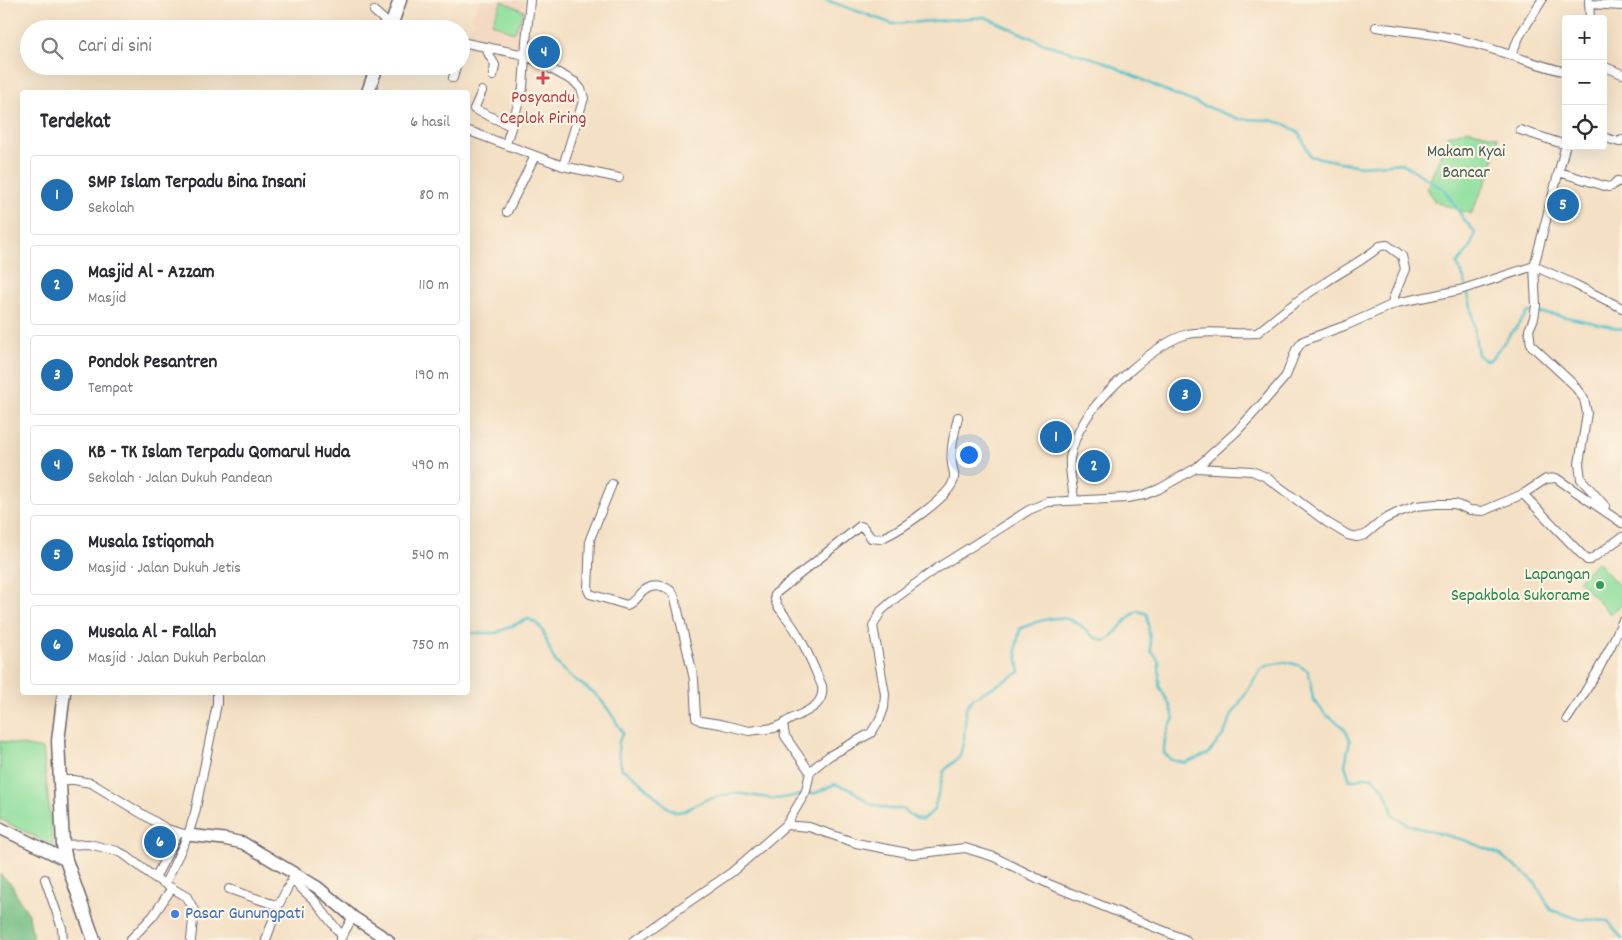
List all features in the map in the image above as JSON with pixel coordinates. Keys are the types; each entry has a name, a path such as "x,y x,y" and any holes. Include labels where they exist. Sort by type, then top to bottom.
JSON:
{"main road":[{"path":"396,20 400,0"},
{"path":"369,90 374,75"},
{"path":"64,695 58,741 63,844 66,860 94,940"}],"street":[{"path":"506,144 523,88 530,0"},
{"path":"1511,55 1520,35 1542,0"},
{"path":"1590,15 1590,2 1622,6"},
{"path":"374,12 384,20"},
{"path":"1376,27 1442,36 1511,55 1539,66 1562,71"},
{"path":"470,46 488,47 526,55 575,82 584,94 584,98 563,166"},
{"path":"488,47 488,53 496,65 493,76"},
{"path":"1607,68 1622,74"},
{"path":"482,92 474,109 511,126"},
{"path":"470,130 563,166 619,178"},
{"path":"1520,130 1562,143"},
{"path":"1607,138 1619,142 1622,140"},
{"path":"1564,150 1534,266 1536,306 1529,330 1530,345 1573,384 1584,399 1587,413 1579,464 1581,478 1602,503 1622,522"},
{"path":"507,212 535,156"},
{"path":"1559,172 1610,187 1617,181 1622,182"},
{"path":"1074,500 1070,459 1084,422 1107,393 1155,350 1170,341 1188,334 1214,331 1257,332 1287,308 1367,258 1380,246 1386,245 1402,256 1405,269 1392,305"},
{"path":"634,940 732,872 786,825 806,791 810,772 821,760 871,733 884,708 885,694 873,626 881,611 896,597 939,567 1029,510 1048,502 1127,498 1144,495 1159,489 1196,468 1236,432 1286,376 1296,350 1303,340 1347,325 1392,305 1460,290 1534,266 1622,308"},
{"path":"612,484 590,539 588,590 590,594 626,605 631,603 648,587 657,586 670,590 676,598 694,679 696,718 701,721 749,731 774,728 812,709 818,702 823,690 821,682 801,642 789,620 776,603 775,594 860,526 872,538 880,539 928,509 940,499 955,479 952,450 958,417"},
{"path":"1196,468 1252,471 1266,477 1328,523 1348,535 1357,537 1365,535 1383,520 1416,506 1455,504 1470,510 1483,511 1523,494 1546,479 1556,478 1622,522"},
{"path":"1523,494 1587,560 1590,560 1622,537"},
{"path":"1567,719 1589,689 1611,648 1622,622"},
{"path":"165,884 198,795 217,704 217,695"},
{"path":"783,724 787,739 810,772"},
{"path":"59,780 74,780 91,784 167,829 183,834 243,843 293,877 317,887 353,917 388,940"},
{"path":"786,825 809,827 856,843 912,854 964,848 994,857 1051,885 1186,940"},
{"path":"0,828 66,860"},
{"path":"155,878 183,834"},
{"path":"63,844 89,844 117,851 189,899 194,910 191,940"},
{"path":"266,940 278,906 293,877"},
{"path":"293,877 314,900 341,938 353,917"},
{"path":"45,879 58,912 63,940"},
{"path":"130,940 153,916 172,888"},
{"path":"229,889 278,906"}],"shaded area":[{"path":"480,0 528,0 523,57 470,47 473,37 470,35 470,30 475,21 471,18"},
{"name":"Pasar Gunungpati","path":"173,889 187,898 192,909 188,940 129,940"},
{"path":"478,930 505,940 474,940"}],"green space":[{"path":"502,1 524,11 514,33 492,23"},
{"name":"Makam Kyai Bancar","path":"1467,130 1498,137 1492,169 1471,214 1435,202 1427,188 1448,136"},
{"name":"Lapangan Sepakbola Sukorame","path":"1597,562 1622,589 1622,605 1611,615 1578,580"},
{"path":"0,741 43,749 53,846 0,819"},
{"path":"0,874 12,885 29,914 33,940 0,940"}],"waterway":[{"path":"826,0 893,24 985,17 1045,44 1102,61 1168,92 1239,119 1270,120 1285,124 1300,134 1310,156 1360,166 1402,163 1445,190 1465,221 1475,232 1470,248 1457,264 1464,279 1471,306 1478,355 1485,360 1491,359 1528,312 1552,314 1622,329"},
{"path":"807,794 816,793 835,784 852,790 870,804 888,809 903,809 915,818 922,820 934,810 944,771 960,756 964,739 966,708 973,698 1020,672 1016,648 1020,629 1034,623 1058,618 1073,621 1094,637 1106,641 1129,617 1138,611 1147,614 1151,651 1159,661 1159,686 1170,705 1174,719 1167,731 1164,748 1164,753 1171,760 1185,763 1208,754 1224,734 1232,715 1261,669 1269,665 1286,662 1298,665 1308,671 1313,699 1326,715 1341,725 1347,733 1350,740 1345,765 1350,780 1357,780 1363,777 1373,778 1384,789 1394,816 1409,825 1467,841 1499,854 1534,881 1551,910 1579,919 1608,921 1622,939"},
{"path":"470,633 496,633 528,619 539,626 554,659 568,674 596,695 623,733 618,746 622,769 634,776 668,808 676,812 683,811 705,800 728,794 737,793 775,799 802,795"}],"place":[{"name":"KB - TK Islam Terpadu Qomarul Huda","path":"544,52"},
{"name":"Posyandu Ceplok Piring","path":"543,78"},
{"name":"Musala Istiqomah","path":"1563,205"},
{"name":"Pondok Pesantren","path":"1185,395"},
{"name":"SMP Islam Terpadu Bina Insani","path":"1056,437"},
{"name":"Masjid Al - Azzam","path":"1094,466"},
{"name":"Lapangan Sepakbola Sukorame","path":"1600,585"},
{"name":"Musala Al - Fallah","path":"160,842"},
{"name":"Pasar Gunungpati","path":"175,914"}]}
